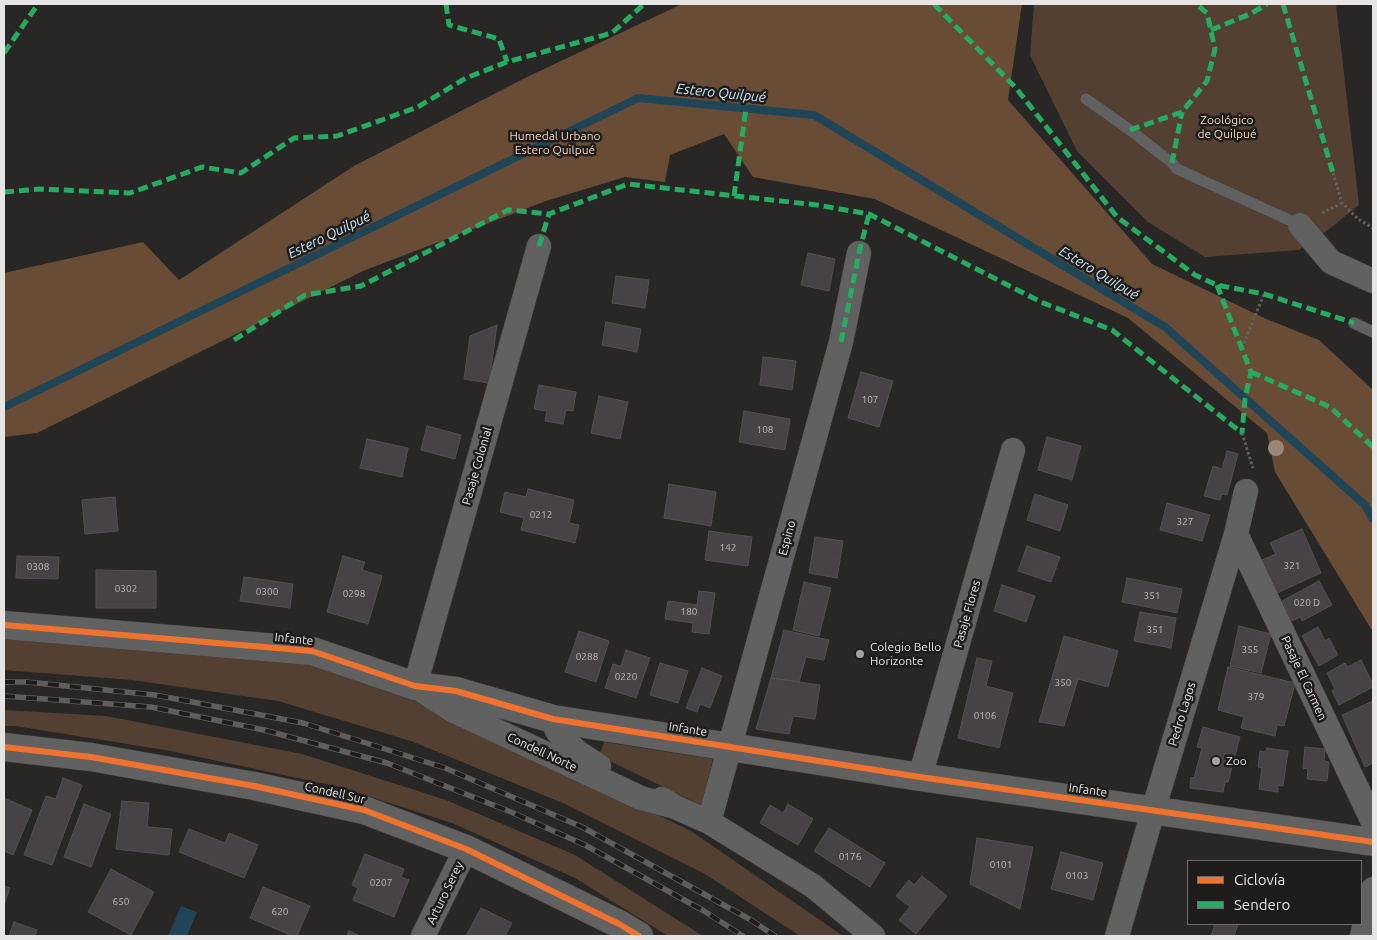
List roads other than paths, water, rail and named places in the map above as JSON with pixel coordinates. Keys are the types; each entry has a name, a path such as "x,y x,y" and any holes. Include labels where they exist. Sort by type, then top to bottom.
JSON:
{"street":[{"path":"1300,225 1331,262 1373,281"},
{"name":"Pasaje Colonial","path":"415,686 539,246"},
{"name":"Espino","path":"709,822 841,342 859,253"},
{"name":"Pasaje Flores","path":"920,777 1014,450"},
{"name":"Pedro Lagos","path":"1117,936 1251,482"},
{"name":"Pasaje El Carmen","path":"1236,534 1373,822"},
{"name":"Infante","path":"4,626 312,651 415,686 456,691 554,718 920,777 1373,842"},
{"name":"Condell Norte","path":"415,686 452,710 641,798 675,807"},
{"name":"Condell Norte","path":"554,718 557,730 576,751 597,766 641,786 675,807 709,822 813,886 873,936"},
{"name":"Condell Sur","path":"4,747 91,756 254,786 364,810 466,849 619,924 639,936"},
{"name":"Arturo Serey","path":"423,936 466,849"},
{"path":"1362,936 1373,888"}],"lane":[{"path":"1086,99 1165,157 1177,169 1300,225"},
{"path":"1354,322 1373,332"}],"water":[{"path":"181,906 197,912 187,936 168,936"}],"waterway":[{"name":"Estero Quilpué","path":"4,407 638,98 814,115 1165,327 1365,505 1373,519"}],"railway":[{"path":"4,682 27,682 155,695 303,723 445,768 582,827 751,920 775,936"},
{"path":"4,696 151,707 264,730 387,763 511,812 585,845 704,911 743,936"}],"place":[{"name":"Colegio Bello Horizonte","path":"860,654"},
{"name":"Zoo","path":"1216,761"}],"park label":[{"name":"Zoológico de Quilpué","path":"1227,127"},
{"name":"Humedal Urbano Estero Quilpué","path":"555,143"}]}
